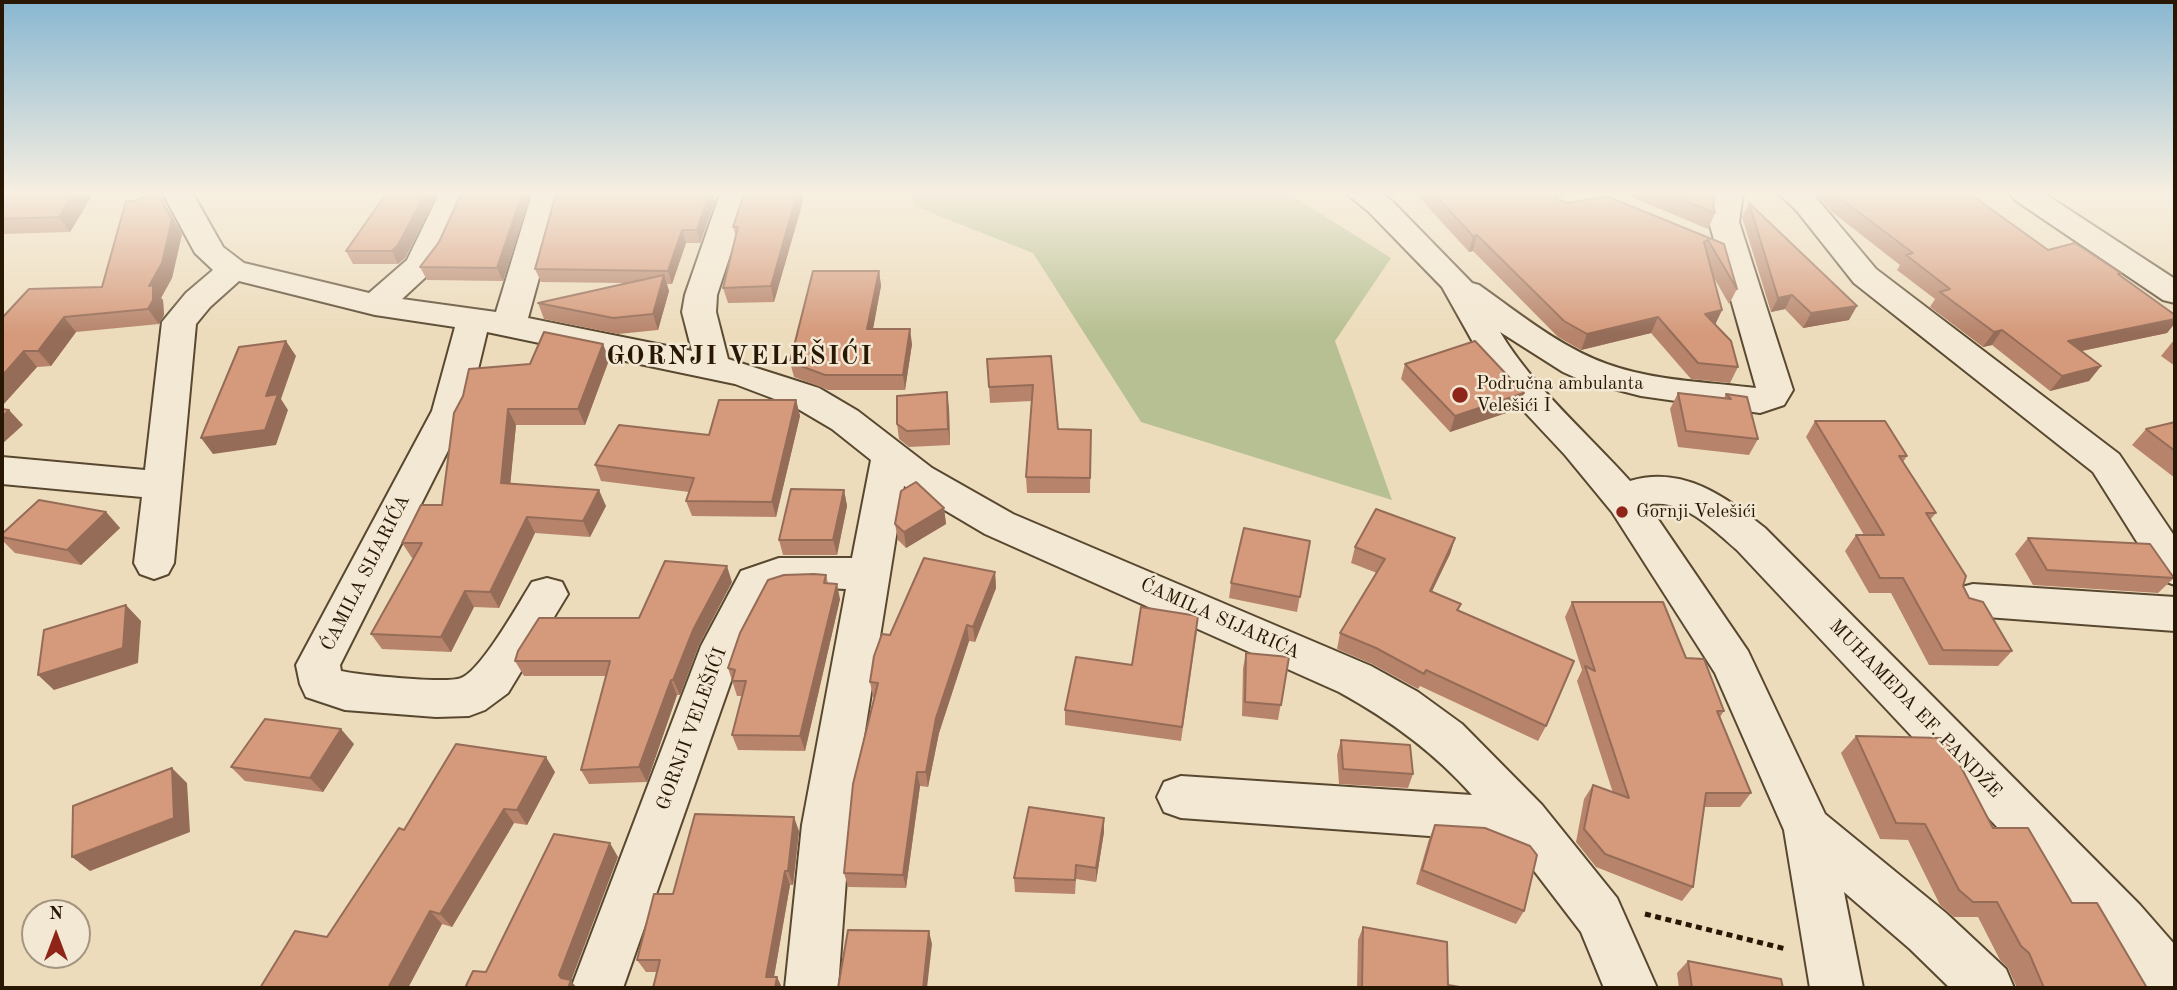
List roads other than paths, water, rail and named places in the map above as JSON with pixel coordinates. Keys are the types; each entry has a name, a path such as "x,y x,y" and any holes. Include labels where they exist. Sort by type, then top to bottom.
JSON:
{"street":[{"name":"ĆAMILA SIJARIĆA","path":"204,240 211,253 233,270 375,306 492,322 713,367 745,375 806,397 845,421 919,478 999,524 1343,674 1402,705 1446,738 1481,772 1525,821 1599,915 1631,988"},
{"path":"375,306 411,273 427,254 433,240"},
{"name":"ĆAMILA SIJARIĆA","path":"527,240 450,411 318,665 321,684 345,691 436,698 469,697 492,680 547,594"},
{"path":"713,367 699,312 701,295 719,240"},
{"path":"1414,240 1455,282 1525,334 1577,365 1622,379 1669,389 1760,401 1771,396 1775,390 1730,240"},
{"path":"1701,240 1734,253"},
{"path":"1836,240 1865,276 2106,463 2175,569"},
{"path":"2095,240 2175,293"},
{"path":"154,564 179,322 198,300 233,270"},
{"path":"1455,282 1506,370 1578,446 1626,502 1733,664 1808,830 1833,974"},
{"path":"812,988 826,825 890,457"},
{"path":"2,470 162,485"},
{"name":"MUHAMEDA EF. PANDŽE","path":"1626,502 1643,491 1669,488 1716,511 1751,539 2122,923 2175,985"},
{"name":"GORNJI VELEŠIĆI","path":"597,988 722,646 756,582 765,575 782,573 869,574"},
{"path":"1973,600 2175,614"},
{"path":"1181,797 1525,821"},
{"path":"1808,830 1928,930 1987,988"}],"place":[{"name":"Područna ambulanta Velešići I","path":"1460,395"},
{"name":"Gornji Velešići","path":"1622,512"}],"district":[{"name":"GORNJI VELEŠIĆI","path":"740,357"}]}
